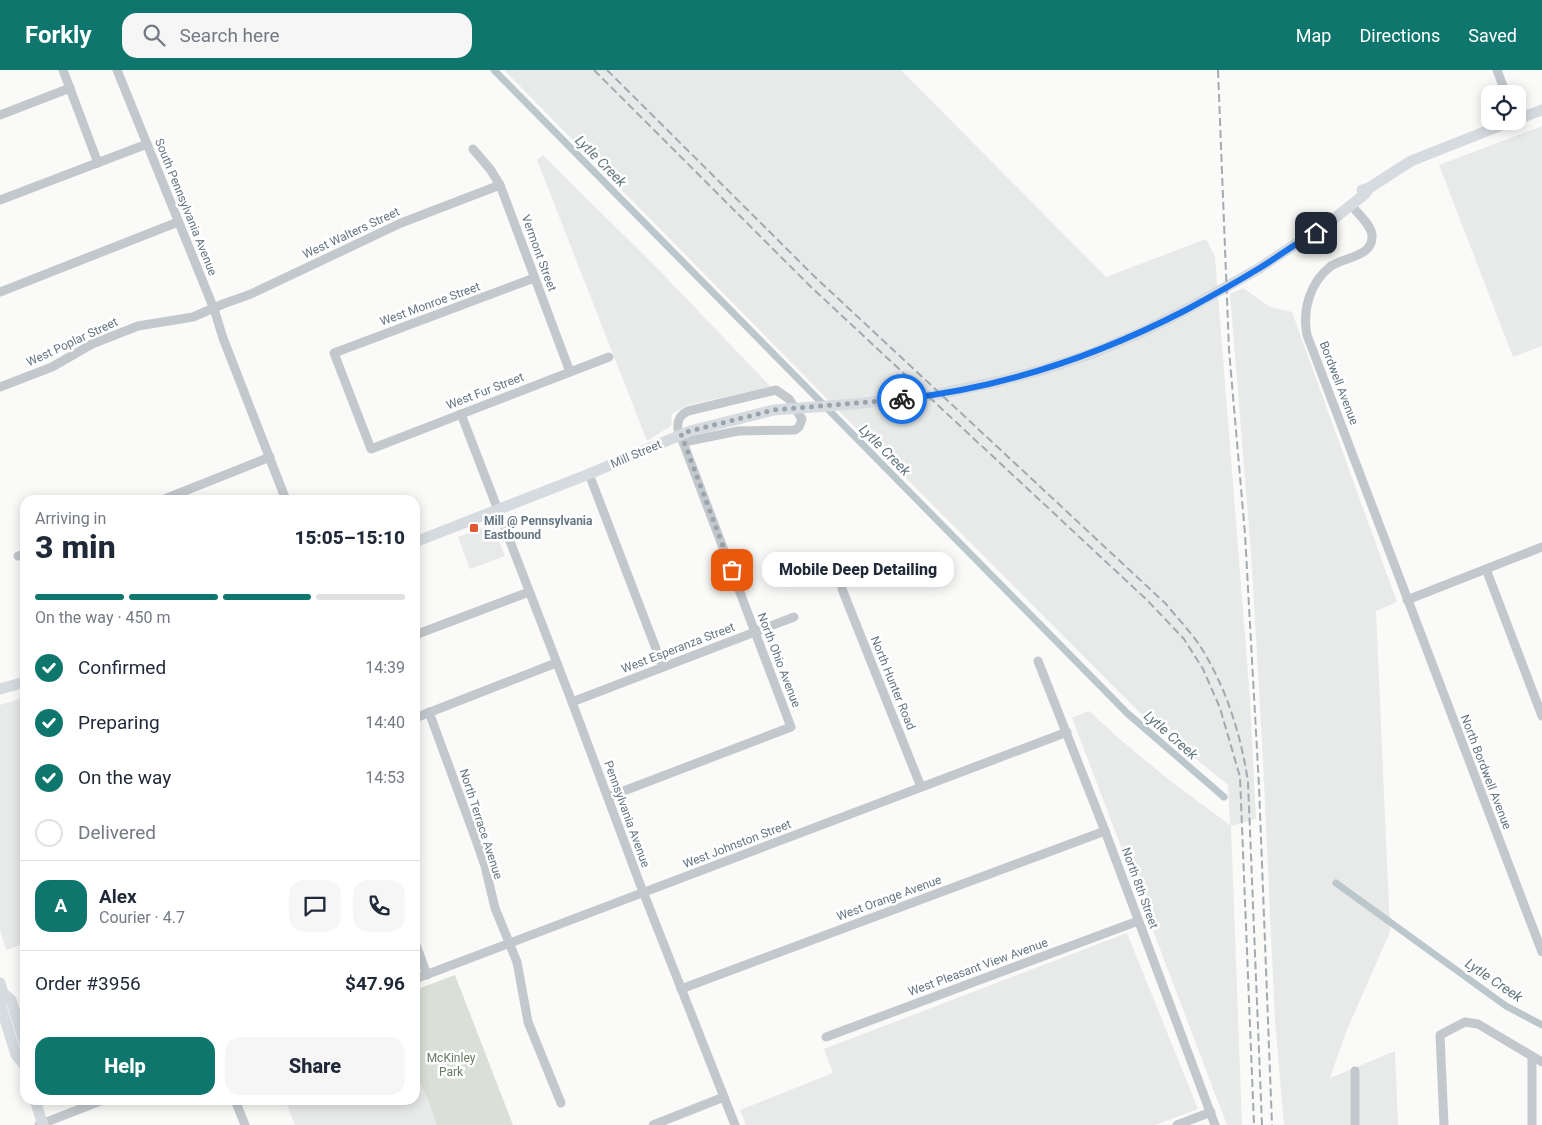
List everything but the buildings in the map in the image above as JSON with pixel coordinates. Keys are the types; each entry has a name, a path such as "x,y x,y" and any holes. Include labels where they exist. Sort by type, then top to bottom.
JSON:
{"main road":[{"path":"1526,116 1542,110"},
{"path":"1303,239 1312,229 1360,191 1411,161 1489,130"},
{"path":"1303,239 1316,233 1365,194 1368,188"},
{"name":"Mill Street","path":"420,540 682,438 690,431 774,410 934,395 1000,382 1093,353 1187,310 1258,269 1303,239"},
{"path":"0,689 20,683"},
{"path":"1,988 11,1000 20,1028"},
{"path":"1,988 0,1003 16,1055 20,1060"},
{"path":"36,1105 41,1125"}],"street":[{"path":"63,70 98,163"},
{"name":"South Pennsylvania Avenue","path":"118,70 214,309 229,354 284,495"},
{"path":"1497,70 1503,85"},
{"path":"0,115 70,88"},
{"path":"0,200 147,144"},
{"name":"Vermont Street","path":"473,149 490,169 500,185 570,372"},
{"name":"West Walters Street","path":"214,309 251,294 401,223 500,185"},
{"name":"Bordwell Avenue","path":"1351,205 1369,227 1372,236 1369,248 1360,255 1348,258 1332,266 1318,279 1306,308 1305,323 1313,350 1407,600"},
{"path":"0,292 178,222"},
{"name":"West Monroe Street","path":"371,449 334,353 534,278"},
{"name":"West Poplar Street","path":"0,388 52,367 92,344 138,326 181,320 214,309"},
{"name":"West Fur Street","path":"371,449 609,357"},
{"path":"776,390 788,399 802,419 795,430 738,431 682,438 677,424 683,414 776,390"},
{"name":"Pennsylvania Avenue","path":"461,414 643,893 735,1125"},
{"name":"North Ohio Avenue","path":"608,798 791,727 682,438"},
{"path":"175,495 270,457"},
{"path":"590,474 663,667"},
{"path":"1407,600 1542,547"},
{"path":"1486,569 1542,716"},
{"name":"North Hunter Road","path":"842,589 921,787"},
{"path":"420,633 529,592"},
{"name":"North Bordwell Avenue","path":"1407,600 1542,952"},
{"name":"West Esperanza Street","path":"572,702 794,617"},
{"name":"North 8th Street","path":"1038,661 1105,831 1215,1125"},
{"path":"420,716 556,664"},
{"name":"North Terrace Avenue","path":"429,712 476,840 494,908 517,962 528,1022 561,1103"},
{"name":"West Johnston Street","path":"420,977 1067,732"},
{"name":"West Orange Avenue","path":"682,989 1105,831"},
{"name":"West Pleasant View Avenue","path":"826,1037 1138,921"},
{"path":"420,956 427,975"},
{"path":"1444,1125 1440,1035 1465,1022 1478,1024 1542,1062"},
{"path":"1532,1057 1532,1125"},
{"path":"1355,1071 1355,1125"},
{"path":"653,1125 724,1097"},
{"path":"41,1125 88,1105"},
{"path":"237,1105 245,1125"},
{"path":"1177,1125 1211,1112"}],"shaded area":[{"path":"504,70 901,70 1106,277 1206,239 1215,257 1250,698 1256,819 1231,826 1242,1125 1227,1125 1072,718 1089,711 1173,783 1230,825 1228,785 1140,713 845,417"},
{"path":"1542,126 1542,346 1513,357 1439,165"},
{"path":"543,155 660,271 771,387 688,405 672,414 671,426 647,441 537,160"},
{"path":"1243,288 1270,307 1292,312 1397,602 1376,611 1390,932 1346,1032 1330,1078 1395,1051 1398,1125 1284,1125 1275,1021 1251,553 1230,294"},
{"path":"490,525 493,526 505,556 470,569 458,537"},
{"path":"20,699 20,945 6,950 0,930 0,705"},
{"path":"1127,933 1198,1109 1155,1125 746,1125 740,1110 833,1073 824,1049"},
{"path":"420,1084 437,1125 295,1125 287,1105 420,1105"}],"green space":[{"name":"McKinley Park","path":"455,975 513,1125 437,1125 420,1084 420,988"}],"waterway":[{"name":"Lytle Creek","path":"494,70 1127,713 1224,797"},
{"name":"Lytle Creek","path":"1336,883 1506,1006 1542,1025"}],"railway":[{"path":"594,70 810,286 1147,600 1184,639 1203,669 1220,708 1240,777 1254,1125"},
{"path":"607,70 815,277 1166,604 1202,649 1219,680 1232,713 1248,782 1262,1125"},
{"path":"1218,70 1229,350 1245,534 1259,786 1272,1125"}],"way so far":[{"path":"732,570 681,434 774,410 902,399"}],"place":[{"name":"Mill @ Pennsylvania Eastbound","path":"474,528"},
{"name":"Mobile Deep Detailing","path":"732,570"}],"route":[{"path":"902,399 934,395 1000,382 1093,353 1187,310 1258,269 1303,239 1316,233"}]}
